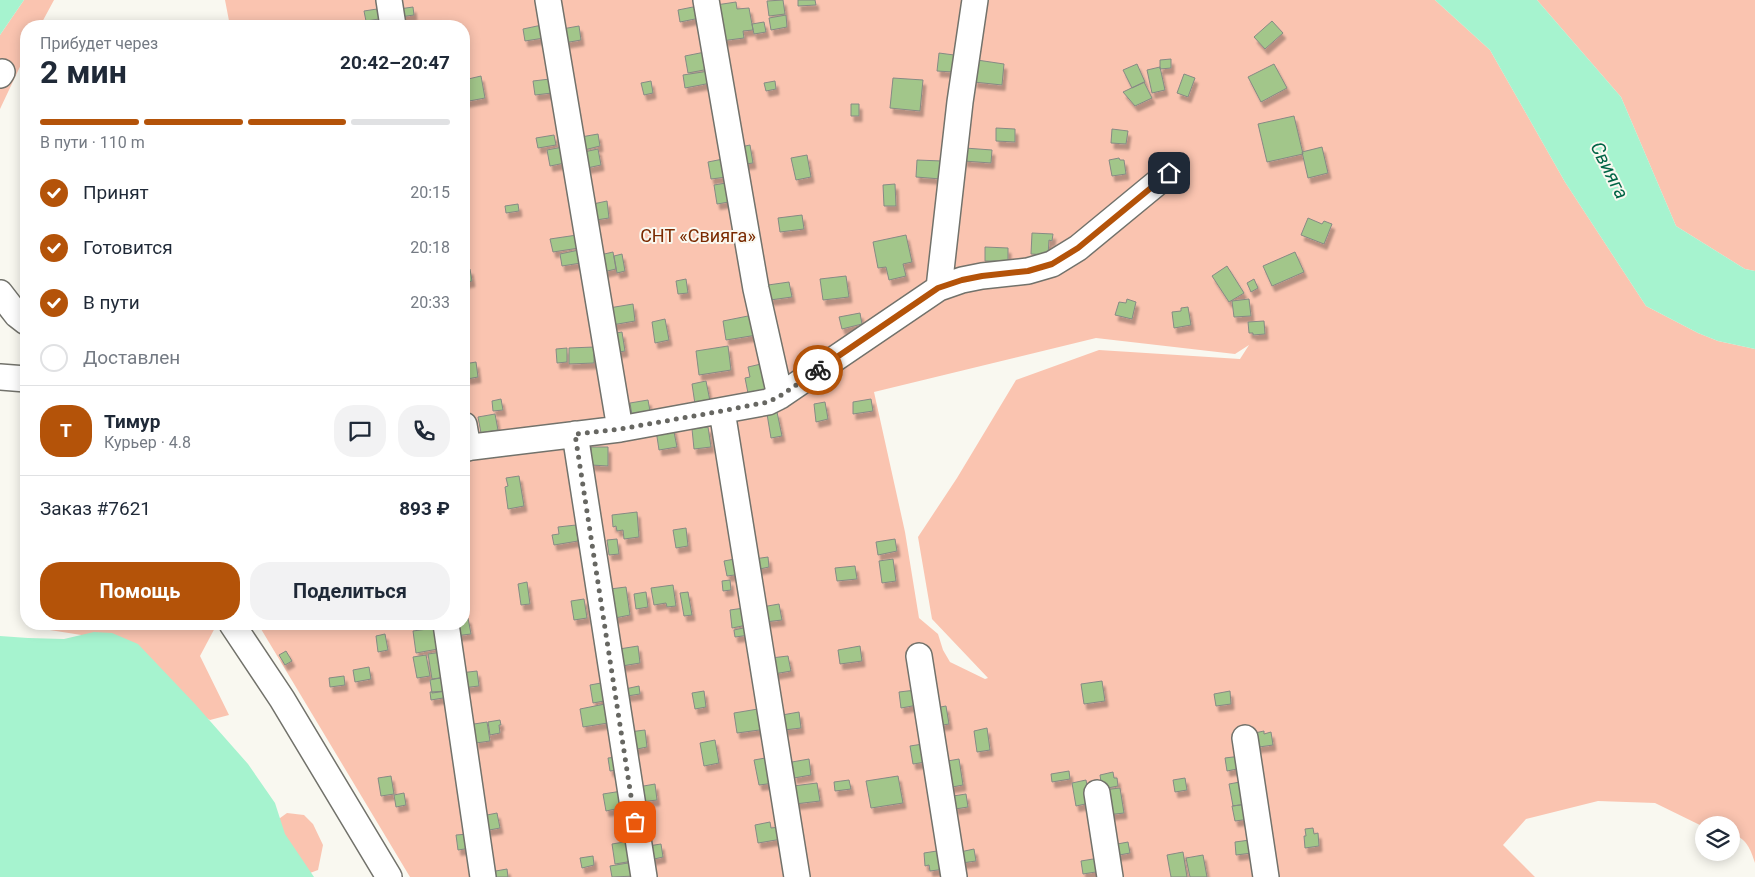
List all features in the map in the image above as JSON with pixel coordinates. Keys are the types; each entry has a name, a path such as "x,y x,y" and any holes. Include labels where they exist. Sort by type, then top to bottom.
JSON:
{"lane":[{"path":"389,0 392,20"},
{"path":"548,0 620,429"},
{"path":"706,0 756,289 780,396"},
{"path":"938,288 960,102 975,0"},
{"path":"470,440 575,434 620,429 768,402 780,396 938,288 962,280 1028,271 1052,264 1078,248 1169,173"},
{"path":"0,293 14,317"},
{"path":"0,377 20,379"},
{"path":"722,411 797,877"},
{"path":"575,434 644,877"},
{"path":"236,630 282,699 389,877"},
{"path":"447,630 483,877"},
{"path":"919,656 954,877"},
{"path":"1245,738 1266,877"},
{"path":"1097,793 1110,877"}],"green space":[{"path":"24,0 54,0 43,20 20,20 20,67 0,109 0,35"},
{"name":"СНТ «Свияга»","path":"225,0 1435,0 1490,50 1565,182 1646,306 1698,333 1718,341 1755,349 1755,863 1750,849 1740,838 1740,816 1695,816 1695,823 1655,803 1598,801 1526,819 1503,845 1535,877 410,877 262,630 470,630 470,20 229,20","holes":["1096,338 1235,354 1249,345 1240,359 1099,350 1016,380 957,478 918,537 932,619 988,678 985,679 950,662 943,650 938,634 919,618 905,532 874,392"]},
{"path":"1537,0 1755,0 1755,271 1745,269 1676,226 1621,97"},
{"path":"50,630 214,630 200,656 229,715 210,720 165,695 94,637"},
{"path":"287,813 304,815 313,824 323,845 318,870 310,873 269,826"}],"water":[{"path":"0,0 24,0 0,35"},
{"name":"Свияга","path":"1435,0 1537,0 1621,97 1676,226 1745,269 1755,271 1755,349 1718,341 1698,333 1646,306 1565,182 1490,50"},
{"path":"94,632 112,633 138,644 195,704 248,764 275,803 285,834 314,877 0,877 0,636 64,639"}],"building":[{"path":"783,0 785,14 769,16 767,1"},
{"path":"798,0 815,0 816,5 798,6"},
{"path":"736,2 737,9 749,8 753,30 743,31 744,38 721,41 716,5"},
{"path":"698,6 700,18 680,22 678,10"},
{"path":"413,7 414,15 400,17 399,9"},
{"path":"377,9 379,19 366,20 364,11"},
{"path":"786,15 787,27 771,30 769,18"},
{"path":"1272,21 1283,33 1265,49 1254,37"},
{"path":"764,22 766,32 754,34 752,24"},
{"path":"542,25 544,38 525,41 523,29"},
{"path":"579,26 581,40 564,43 562,29"},
{"path":"705,52 709,69 688,73 685,56"},
{"path":"939,53 954,55 953,72 937,71"},
{"path":"1171,59 1171,68 1160,69 1160,60"},
{"path":"977,60 1004,64 1002,85 974,82"},
{"path":"1137,64 1145,82 1132,88 1123,70"},
{"path":"1274,64 1287,88 1261,102 1248,77"},
{"path":"1160,67 1165,90 1152,93 1147,70"},
{"path":"709,71 711,83 685,88 683,75"},
{"path":"1184,74 1195,78 1188,97 1177,93"},
{"path":"481,76 485,98 470,101 470,79"},
{"path":"893,78 923,80 920,111 890,108"},
{"path":"550,79 552,93 535,95 533,81"},
{"path":"651,81 653,93 644,95 641,83"},
{"path":"775,81 776,89 766,91 764,83"},
{"path":"1144,82 1152,98 1135,106 1123,92"},
{"path":"851,104 859,104 859,116 851,116"},
{"path":"1294,116 1303,154 1267,162 1258,124"},
{"path":"996,128 1015,129 1015,142 996,141"},
{"path":"1112,129 1128,131 1126,144 1111,143"},
{"path":"598,134 600,146 584,150 581,137"},
{"path":"554,135 556,145 538,148 536,138"},
{"path":"750,145 753,163 739,165 736,148"},
{"path":"568,146 570,162 550,166 547,150"},
{"path":"1322,147 1328,173 1308,178 1302,152"},
{"path":"965,148 992,150 991,163 964,161"},
{"path":"598,149 601,165 587,168 584,152"},
{"path":"807,155 811,177 796,180 791,158"},
{"path":"1119,158 1124,160 1126,174 1112,176 1109,160"},
{"path":"723,159 727,177 711,179 708,162"},
{"path":"917,160 942,161 941,179 916,177"},
{"path":"726,183 729,202 717,204 714,185"},
{"path":"895,184 896,206 884,206 883,185"},
{"path":"607,201 609,218 596,220 593,204"},
{"path":"518,204 519,211 506,213 505,206"},
{"path":"802,215 804,229 780,232 778,218"},
{"path":"1308,218 1322,224 1324,221 1332,224 1324,244 1301,235"},
{"path":"1032,233 1053,234 1052,241 1049,240 1048,255 1031,254"},
{"path":"577,235 579,248 553,252 550,239"},
{"path":"906,235 912,262 903,264 906,276 889,280 886,267 878,268 873,242"},
{"path":"985,247 1008,248 1008,261 985,261"},
{"path":"579,250 581,263 562,266 560,254"},
{"path":"613,252 616,269 603,272 600,255"},
{"path":"1295,252 1304,272 1272,286 1263,266"},
{"path":"622,254 625,271 617,273 614,256"},
{"path":"1227,266 1244,293 1229,302 1212,276"},
{"path":"846,276 849,297 823,300 820,279"},
{"path":"686,279 688,293 678,294 676,281"},
{"path":"1254,279 1258,288 1251,292 1247,283"},
{"path":"789,282 792,297 770,300 768,285"},
{"path":"1127,299 1136,302 1132,319 1115,315 1119,302 1126,303"},
{"path":"1249,299 1251,316 1234,317 1232,301"},
{"path":"633,304 635,321 612,325 609,308"},
{"path":"1188,307 1191,325 1174,328 1172,312 1181,311 1181,308"},
{"path":"860,313 862,324 842,329 839,317"},
{"path":"753,315 757,335 726,340 723,321"},
{"path":"665,319 669,340 655,343 652,322"},
{"path":"1264,321 1265,334 1253,335 1253,333 1249,333 1248,322"},
{"path":"622,332 625,351 614,353 610,334"},
{"path":"728,346 731,370 699,375 696,351"},
{"path":"594,347 594,363 569,364 569,348"},
{"path":"567,348 567,362 557,363 556,349"},
{"path":"476,362 478,377 470,378 470,363"},
{"path":"761,364 765,390 748,393 745,378 750,377 748,367"},
{"path":"706,381 710,401 695,404 692,384"},
{"path":"501,399 503,410 493,411 492,401"},
{"path":"871,399 873,411 853,414 853,402"},
{"path":"648,400 650,411 632,415 630,403"},
{"path":"825,402 828,419 816,422 814,404"},
{"path":"777,412 782,436 771,438 767,414"},
{"path":"495,414 498,430 481,433 478,417"},
{"path":"673,427 677,447 659,450 656,430"},
{"path":"708,427 711,447 694,449 692,429"},
{"path":"591,447 608,447 608,466 591,465"},
{"path":"519,476 524,506 508,509 505,487 508,486 506,478"},
{"path":"637,512 639,537 624,539 623,530 617,531 616,526 613,527 612,515"},
{"path":"576,525 578,541 554,545 552,535 559,534 558,527"},
{"path":"686,528 688,546 676,548 673,530"},
{"path":"617,539 619,554 609,555 607,540"},
{"path":"895,539 897,551 878,555 876,542"},
{"path":"768,557 769,567 755,570 754,559"},
{"path":"740,558 742,574 727,576 724,561"},
{"path":"893,559 896,581 882,583 879,561"},
{"path":"855,566 857,579 837,581 835,568"},
{"path":"730,580 731,590 723,591 722,581"},
{"path":"527,582 530,604 521,605 518,584"},
{"path":"673,585 676,606 667,607 666,603 654,605 651,588"},
{"path":"626,587 630,615 610,619 610,589"},
{"path":"646,592 648,607 636,609 634,594"},
{"path":"688,592 692,615 684,616 680,593"},
{"path":"584,599 587,618 574,620 571,601"},
{"path":"779,604 782,620 765,622 762,607"},
{"path":"744,608 747,625 732,628 730,610"},
{"path":"748,627 750,635 735,637 734,630"},
{"path":"470,629 471,634 455,636 454,630"},
{"path":"435,630 438,649 416,653 413,631"},
{"path":"385,634 388,650 378,652 376,636"},
{"path":"638,646 640,663 616,667 613,650"},
{"path":"860,646 862,661 840,664 838,650"},
{"path":"286,651 292,661 285,665 279,655"},
{"path":"442,652 446,677 432,679 428,654"},
{"path":"426,655 430,676 417,678 413,657"},
{"path":"788,656 791,671 774,674 771,658"},
{"path":"369,667 371,679 355,682 353,670"},
{"path":"477,671 479,686 462,688 460,673"},
{"path":"344,676 345,685 330,687 329,678"},
{"path":"445,677 447,691 432,693 430,680"},
{"path":"1102,681 1105,701 1084,704 1081,684"},
{"path":"601,683 604,701 593,703 590,685"},
{"path":"639,686 640,694 627,696 625,689"},
{"path":"916,690 918,705 901,708 899,692"},
{"path":"447,691 449,697 431,700 430,692"},
{"path":"704,691 706,707 695,709 692,693"},
{"path":"1230,691 1231,704 1216,706 1214,694"},
{"path":"605,704 608,723 583,727 580,709"},
{"path":"946,706 949,724 937,726 935,708"},
{"path":"764,708 767,729 737,733 734,713"},
{"path":"799,712 801,728 784,730 782,715"},
{"path":"500,720 500,733 490,735 488,722"},
{"path":"487,722 490,741 476,743 474,724"},
{"path":"987,728 990,750 977,752 974,731"},
{"path":"645,730 647,747 632,750 629,732"},
{"path":"1264,731 1264,734 1271,732 1273,745 1252,748 1250,734"},
{"path":"715,740 719,763 704,766 700,743"},
{"path":"923,744 926,762 913,764 910,746"},
{"path":"1241,756 1242,768 1227,771 1225,758"},
{"path":"617,757 619,770 610,771 608,758"},
{"path":"771,757 775,783 759,785 754,760"},
{"path":"809,759 811,775 794,778 792,762"},
{"path":"959,759 963,785 947,788 942,762"},
{"path":"1069,771 1070,779 1052,782 1051,774"},
{"path":"1113,772 1114,778 1117,778 1118,786 1102,789 1100,775"},
{"path":"391,776 394,794 381,796 378,778"},
{"path":"898,776 903,803 871,808 866,781"},
{"path":"1185,778 1187,790 1175,792 1173,780"},
{"path":"849,780 851,789 835,791 834,782"},
{"path":"1086,780 1090,803 1076,806 1072,783"},
{"path":"1240,782 1247,804 1233,806 1229,784"},
{"path":"817,783 820,801 795,804 793,786"},
{"path":"655,784 657,800 640,802 638,787"},
{"path":"1120,788 1124,813 1107,815 1103,790"},
{"path":"622,791 625,807 606,811 603,794"},
{"path":"404,793 406,805 396,807 394,795"},
{"path":"966,794 968,807 955,809 953,796"},
{"path":"1247,804 1250,819 1235,821 1232,806"},
{"path":"497,813 500,828 484,831 482,816"},
{"path":"770,822 771,828 780,827 782,839 758,843 755,825"},
{"path":"1313,828 1314,834 1318,833 1319,846 1305,848 1305,829"},
{"path":"469,834 471,848 458,850 456,835"},
{"path":"1250,840 1252,853 1236,855 1235,842"},
{"path":"630,841 633,861 615,864 612,844"},
{"path":"1128,842 1130,853 1114,856 1112,845"},
{"path":"661,844 663,857 650,860 648,846"},
{"path":"974,849 976,861 962,863 960,852"},
{"path":"937,851 938,859 944,858 945,869 930,871 929,865 925,866 924,853"},
{"path":"1183,852 1187,877 1171,877 1167,855"},
{"path":"1203,855 1207,877 1190,877 1186,858"},
{"path":"593,856 594,865 582,868 580,858"},
{"path":"1099,858 1102,871 1083,874 1081,861"},
{"path":"634,862 636,876 612,877 610,866"},
{"path":"507,869 508,877 491,877 490,872"}],"way so far":[{"path":"635,822 575,434 620,429 768,402 818,370"}],"route":[{"path":"818,370 938,288 962,280 1028,271 1052,264 1078,248 1169,173"}]}
